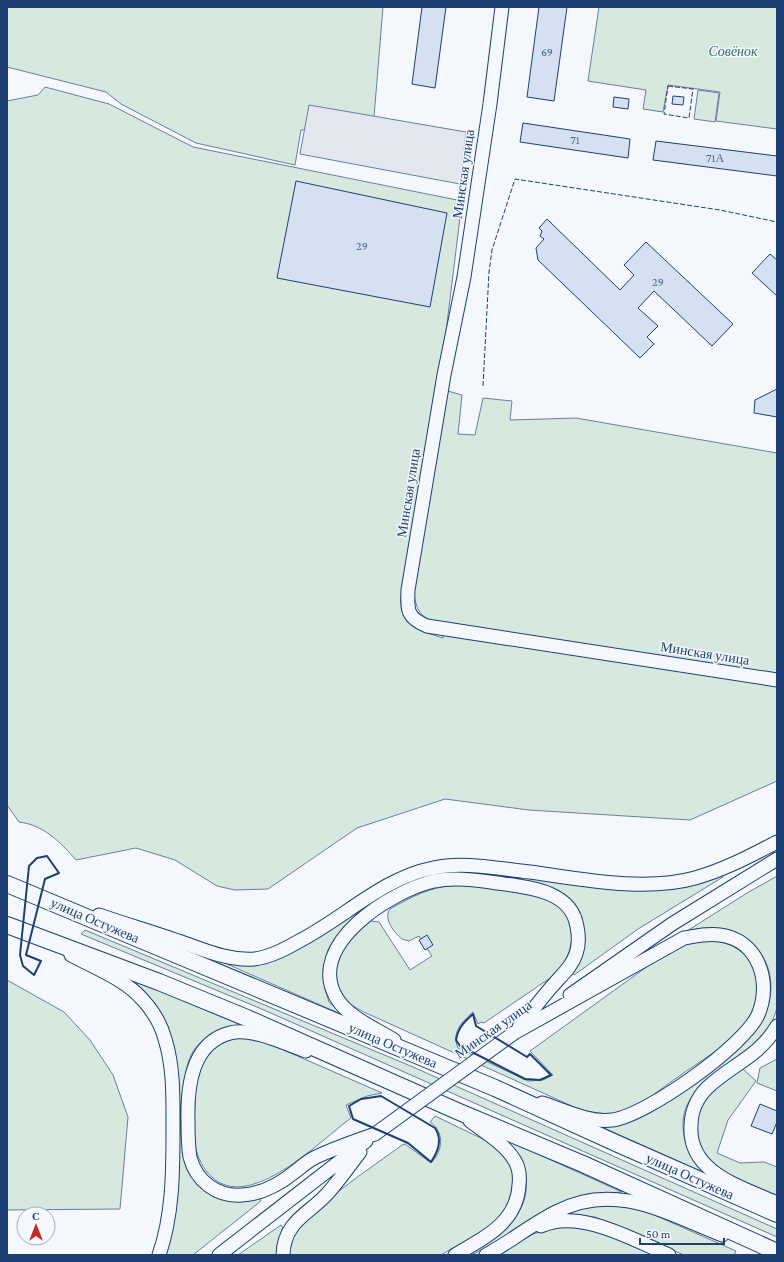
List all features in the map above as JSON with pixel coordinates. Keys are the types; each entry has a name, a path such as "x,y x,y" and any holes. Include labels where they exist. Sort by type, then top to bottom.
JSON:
{"main road":[{"name":"улица Остужева","path":"7,884 424,1058 777,1214"},
{"path":"7,925 159,982 582,1164 777,1252"}],"street":[{"name":"Минская улица","path":"502,7 477,192 411,574 407,604 408,611 418,622 427,626 777,680"},
{"path":"33,894 180,941 213,954 240,959 254,959 285,949 318,931 372,894 404,877 435,867 453,865 496,868 623,883 670,882 694,878 722,869 777,842"},
{"name":"Минская улица","path":"218,1255 375,1134 514,1034 672,924 777,859"},
{"path":"424,1058 345,1008 334,992 330,971 332,958 338,944 359,922 386,903 409,890 433,882 448,879 483,881 540,890 553,894 569,907 576,920 579,938 576,954 569,969 555,983 514,1034"},
{"path":"26,933 109,975 133,989 158,1020 165,1037 172,1074 173,1156 169,1218 158,1255"},
{"path":"494,1088 590,1118 612,1120 634,1114 652,1104 718,1058 748,1030 757,1016 762,1004 764,989 763,972 757,960 748,949 735,940 722,935 703,934 684,938 514,1034"},
{"path":"777,1026 759,1050 724,1074 700,1096 695,1104 691,1120 690,1135 698,1156 710,1170 720,1177 777,1203"},
{"path":"375,1134 314,1157 284,1181 271,1188 242,1195 226,1194 213,1189 202,1180 192,1164 189,1141 189,1086 195,1064 205,1049 221,1036 238,1032 258,1034 380,1078"},
{"path":"455,1255 488,1235 505,1221 517,1201 520,1181 515,1162 506,1150 457,1111"},
{"path":"283,1255 286,1238 291,1229 301,1216 326,1195 375,1134"},
{"path":"486,1255 557,1211 585,1201 613,1198 651,1207 773,1255"},
{"path":"512,1239 545,1224 580,1221 597,1225 669,1255"}],"green space":[{"path":"7,7 383,7 374,117 364,127 301,130 295,165 196,143 121,104 106,92 7,67"},
{"name":"Совёнок","path":"599,7 777,7 777,129 716,121 720,92 668,85 663,112 643,109 646,90 588,81"},
{"path":"45,87 109,104 193,147 462,201 439,389 405,615 427,633 443,638 443,626 429,620 417,608 413,586 444,390 462,395 458,434 475,435 483,398 512,401 510,420 576,418 777,453 777,781 690,820 529,810 445,799 357,828 268,889 235,890 217,886 175,860 136,848 76,860 51,835 36,827 19,822 7,805 7,101 38,95"},
{"path":"698,90 719,93 715,122 694,119"},
{"path":"458,870 580,884 721,875 723,877 638,929 574,975 572,973 584,933 583,925 574,906 559,892 552,888 442,874 421,877 402,885 345,927 335,938 328,950 323,969 325,989 329,1002 343,1015 220,961 247,964 424,873"},
{"path":"777,876 777,1007 770,1025 757,1041 709,1079 695,1093 686,1108 683,1127 685,1140 693,1157 705,1173 597,1125 623,1123 645,1114 715,1067 742,1045 754,1032 763,1018 769,1002 771,985 768,967 763,956 750,943 727,931 705,928 687,931"},
{"path":"457,885 509,890 546,899 560,908 570,919 572,935 569,951 563,965 556,974 484,1023 481,1022 478,1024 473,1012 465,1020 457,1032 456,1042 458,1048 528,1081 543,1080 553,1075 530,1051 659,958 685,944 709,941 722,942 734,947 744,954 752,964 756,975 758,988 753,1009 743,1027 736,1035 712,1054 639,1104 630,1109 610,1115 585,1112 366,1013 350,1003 340,990 336,979 336,968 340,957 345,947 353,937 371,921 379,922 410,970 432,956 419,936 409,941 402,939 390,925 388,913 390,909 422,893 438,888"},
{"path":"85,930 413,1067 777,1229 777,1237 264,1010 81,934"},
{"path":"121,974 241,1025 229,1028 204,1040 195,1048 190,1059 186,1070 186,1096 192,1151 196,1180 260,1198 261,1201 193,1255 165,1255 175,1055 172,1042 163,1018 157,1008 142,990"},
{"path":"7,980 64,1012 90,1040 113,1075 128,1117 120,1209 56,1210 56,1206 16,1206 16,1210 7,1210"},
{"path":"247,1037 270,1044 382,1093 367,1096 346,1105 351,1118 304,1156 284,1169 265,1180 246,1186 228,1186 209,1174 203,1167 197,1154 194,1130 196,1084 202,1065 212,1050 227,1041"},
{"path":"777,1059 777,1091 757,1083 760,1068"},
{"path":"743,1069 756,1081 728,1120 717,1153 740,1163 764,1162 777,1167 777,1198 740,1182 726,1174 710,1161 699,1143 697,1122 699,1111 704,1101 718,1085"},
{"path":"435,1116 489,1142 500,1151 511,1164 514,1175 512,1194 505,1211 490,1226 441,1255 289,1255 292,1240 298,1229 309,1216 359,1176 402,1145 405,1144 431,1163 438,1153 441,1142 438,1131 430,1122"},
{"path":"500,1137 622,1192 588,1194 573,1198 472,1255 466,1255 502,1231 519,1211 524,1200 526,1186 525,1171"},
{"path":"617,1204 650,1213 736,1251 734,1255 684,1255 595,1217 565,1214 576,1209"},
{"path":"281,1225 283,1228 276,1255 238,1255"},
{"path":"562,1225 598,1231 657,1255 497,1255 533,1234"}],"shaded area":[{"path":"309,105 466,132 460,184 300,154"}],"building":[{"path":"422,7 446,7 435,88 412,84"},
{"path":"539,7 567,7 554,101 527,97"},
{"path":"673,96 684,97 683,105 672,104"},
{"path":"614,97 629,99 628,109 613,107"},
{"path":"523,123 630,139 628,158 520,142"},
{"path":"656,141 777,156 777,176 653,160"},
{"path":"296,181 447,213 430,307 277,278"},
{"path":"547,219 620,290 634,275 624,265 646,242 733,324 712,346 654,291 638,308 658,326 647,337 654,344 640,358 538,260 536,248 544,239 540,236 542,231 539,228"},
{"path":"770,254 777,260 777,296 752,273"},
{"path":"777,389 777,417 754,413 755,400"},
{"path":"427,935 433,945 425,950 419,940"},
{"path":"760,1104 777,1111 777,1122 772,1134 751,1126"}],"fence":[{"path":"668,86 693,89 689,118 664,114 668,86"},
{"path":"483,386 489,272 492,250 515,179 720,210 777,222"}],"wall":[{"path":"47,856 59,873 45,879 26,955 41,961 34,975 23,966 20,955 29,866 37,858 47,856"},
{"path":"473,1014 476,1026 527,1057 530,1054 551,1075 540,1080 525,1079 460,1046 456,1040 458,1032 473,1014"},
{"path":"381,1096 435,1128 439,1137 439,1146 431,1162 408,1143 353,1119 349,1106 361,1099 381,1096"}]}
